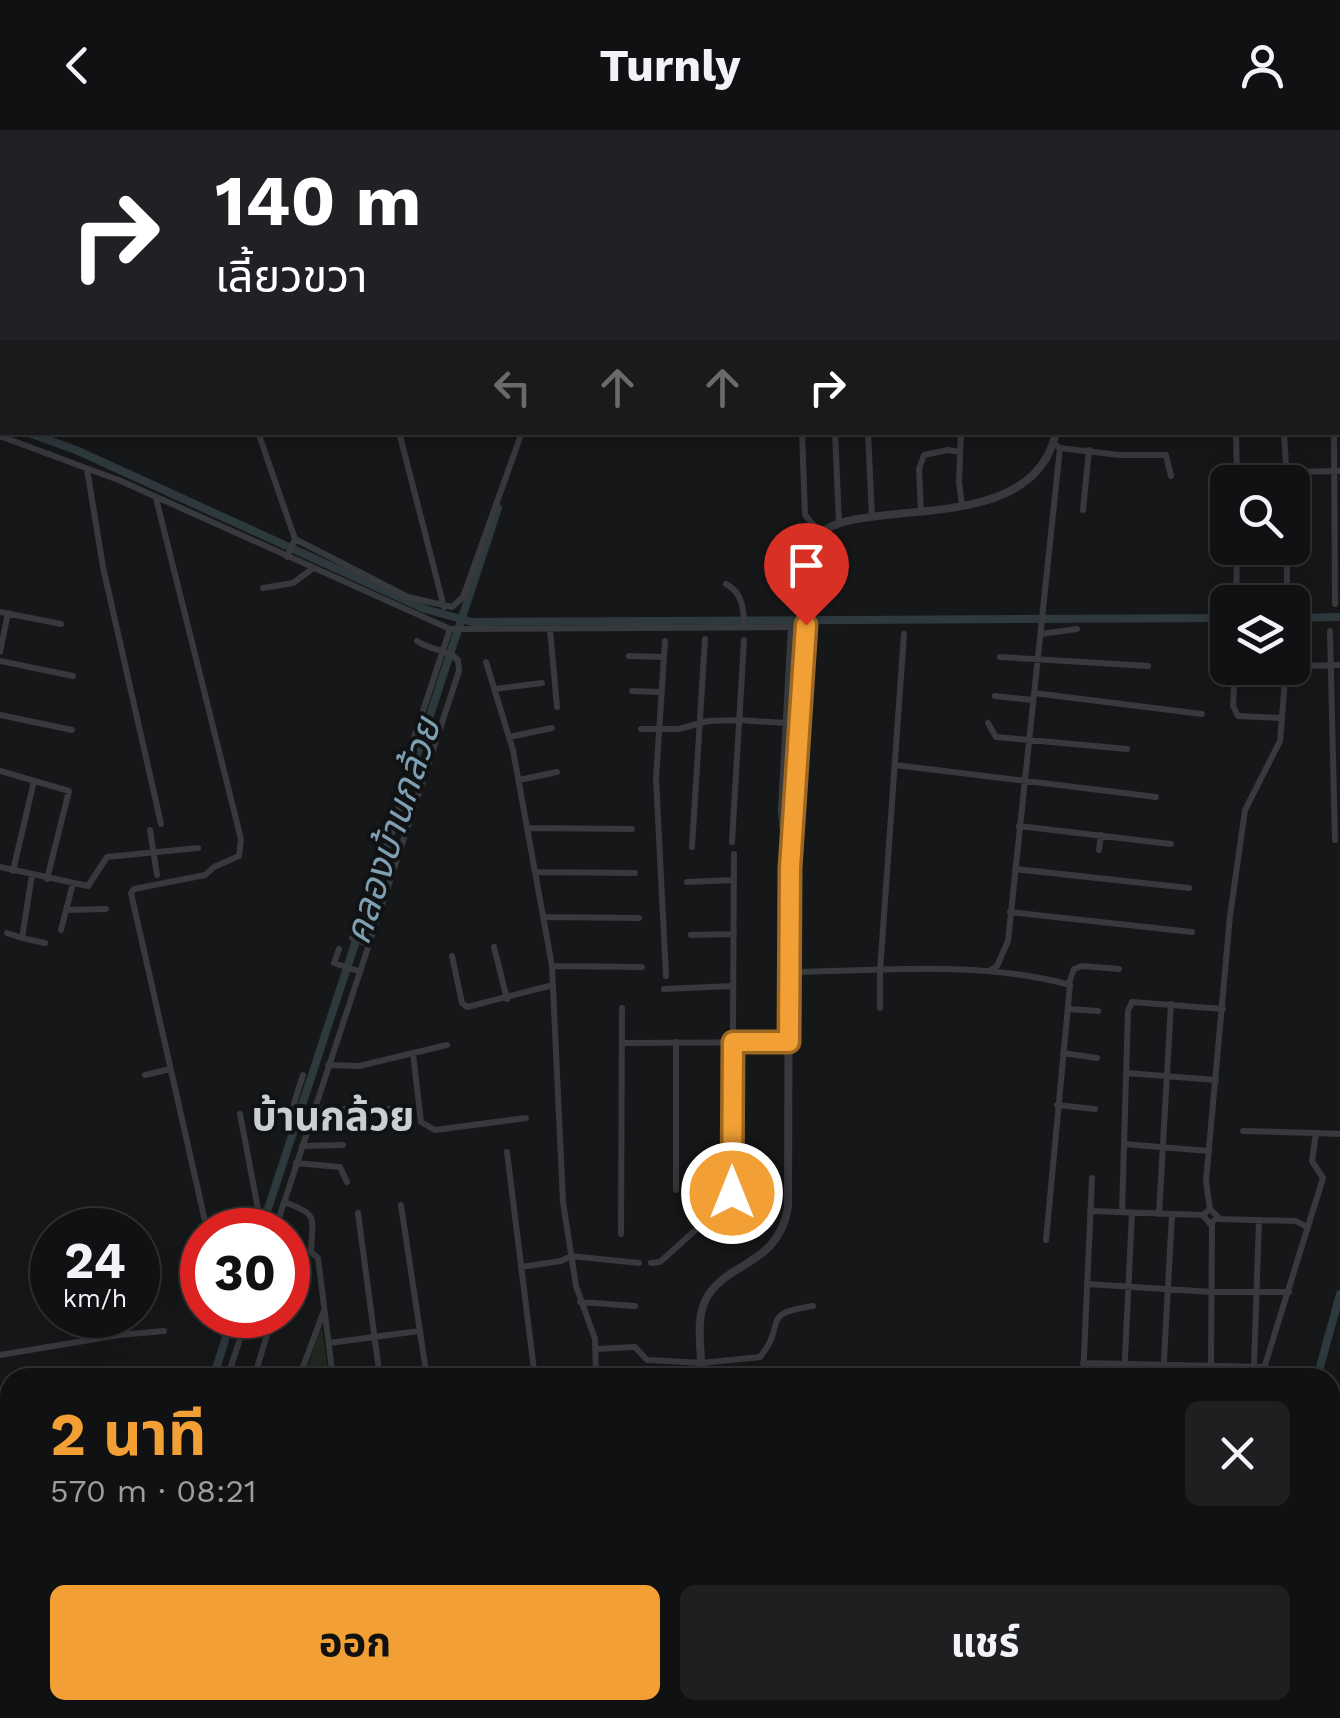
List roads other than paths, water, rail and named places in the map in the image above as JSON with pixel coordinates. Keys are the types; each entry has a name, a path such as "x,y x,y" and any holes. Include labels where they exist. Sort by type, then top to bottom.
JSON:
{"street":[{"path":"259,435 294,541 288,555"},
{"path":"400,435 444,607"},
{"path":"294,541 408,597 444,607 460,604 521,435"},
{"path":"802,435 805,516 819,531"},
{"path":"835,435 838,523"},
{"path":"868,435 872,518"},
{"path":"961,435 962,506"},
{"path":"989,971 997,966 1008,941 1044,605 1056,435"},
{"path":"1236,435 1237,465"},
{"path":"1284,435 1286,465"},
{"path":"1334,435 1338,471 1335,604"},
{"path":"0,436 87,467 452,629 792,627 806,622"},
{"path":"1057,446 1119,455 1166,456 1171,476"},
{"path":"702,1368 700,1318 709,1294 769,1247 786,1218 790,1178 791,847 812,543 819,531 838,523 994,498 1022,484 1057,446"},
{"path":"1083,510 1089,450"},
{"path":"922,512 920,469 924,454 960,452"},
{"path":"87,467 102,567 162,824"},
{"path":"1310,472 1338,471"},
{"path":"156,497 242,850 239,856 214,866 205,876 165,881 131,893 202,1208"},
{"path":"263,588 293,584 312,569"},
{"path":"726,584 738,593 744,626"},
{"path":"0,652 4,613 61,624"},
{"path":"791,847 782,826 792,627"},
{"path":"412,744 452,629"},
{"path":"550,629 557,707"},
{"path":"1041,634 1077,629"},
{"path":"1330,631 1336,666 1334,840"},
{"path":"880,1008 904,634"},
{"path":"692,848 705,639"},
{"path":"732,842 744,640"},
{"path":"282,1208 310,1112 459,671 458,660 445,650 417,641"},
{"path":"665,641 656,778 666,976"},
{"path":"628,656 664,657"},
{"path":"1000,657 1148,666"},
{"path":"0,661 73,676"},
{"path":"486,662 520,780 552,966 563,1202 580,1302 597,1349 596,1368"},
{"path":"1310,667 1336,666"},
{"path":"494,688 542,683"},
{"path":"1235,685 1238,716 1282,718"},
{"path":"1287,685 1278,746 1245,810 1230,916 1205,1222 1301,1221 1305,1226"},
{"path":"632,691 662,692"},
{"path":"995,696 1202,714"},
{"path":"0,714 72,730"},
{"path":"641,729 739,720 800,724"},
{"path":"988,723 996,737 1127,749"},
{"path":"509,737 552,728"},
{"path":"895,765 1156,797"},
{"path":"0,771 70,794 47,878"},
{"path":"520,780 556,772"},
{"path":"13,871 34,781"},
{"path":"1019,826 1171,844"},
{"path":"529,828 632,829"},
{"path":"150,830 157,876"},
{"path":"1098,850 1101,835"},
{"path":"0,867 90,886 108,857 198,848"},
{"path":"651,1263 660,1262 731,1196 734,854"},
{"path":"1015,869 1188,888"},
{"path":"536,872 635,873"},
{"path":"22,938 32,876"},
{"path":"687,882 734,880"},
{"path":"61,930 72,883"},
{"path":"66,910 106,910"},
{"path":"1010,912 1192,932"},
{"path":"544,917 640,918"},
{"path":"7,933 45,942"},
{"path":"691,935 734,934"},
{"path":"353,938 366,944"},
{"path":"494,946 507,999"},
{"path":"339,948 333,961 357,970"},
{"path":"452,956 464,1006 507,999 553,985"},
{"path":"552,966 642,966"},
{"path":"1046,1240 1068,985 1074,969 1082,966 1119,969"},
{"path":"788,972 989,971 1068,985"},
{"path":"664,989 733,986"},
{"path":"1122,1212 1128,1010 1132,1002 1224,1009"},
{"path":"1160,1214 1171,1004"},
{"path":"620,1234 622,1008"},
{"path":"1068,1010 1098,1011"},
{"path":"622,1042 789,1042"},
{"path":"676,1042 676,1190"},
{"path":"328,1065 359,1066 448,1045"},
{"path":"412,1053 418,1110 426,1126 435,1130 526,1118"},
{"path":"1063,1053 1096,1058"},
{"path":"144,1075 170,1069"},
{"path":"1126,1073 1216,1080"},
{"path":"304,1076 292,1105 295,1112 402,1109"},
{"path":"1057,1105 1095,1109"},
{"path":"240,1114 258,1208"},
{"path":"1243,1131 1340,1134"},
{"path":"1084,1363 1264,1367 1323,1178 1312,1161 1316,1133"},
{"path":"1124,1144 1209,1151"},
{"path":"302,1146 343,1145"},
{"path":"507,1152 534,1368"},
{"path":"296,1164 340,1167 347,1182"},
{"path":"1084,1368 1092,1178"},
{"path":"284,1202 310,1212 312,1252 318,1258 332,1368"},
{"path":"401,1206 425,1368"},
{"path":"1090,1212 1206,1212"},
{"path":"1125,1368 1132,1212"},
{"path":"358,1213 379,1368"},
{"path":"1164,1368 1172,1214"},
{"path":"1254,1366 1260,1220"},
{"path":"1211,1366 1214,1221"},
{"path":"521,1267 571,1256 640,1263"},
{"path":"1087,1284 1212,1292 1289,1292"},
{"path":"580,1302 635,1306"},
{"path":"597,1349 624,1346 635,1348 646,1360 702,1363 760,1357 770,1345 778,1316 784,1310 813,1306"},
{"path":"303,1368 324,1311"},
{"path":"0,1355 119,1334 164,1331"},
{"path":"329,1343 418,1331"},
{"path":"230,1368 240,1338"},
{"path":"257,1368 266,1338"}],"waterway":[{"path":"34,435 76,450 425,609 472,622 1210,618"},
{"name":"คลองบ้านกล้วย","path":"268,1208 498,508"},
{"path":"1310,618 1340,617"},
{"path":"1320,1368 1340,1294"},
{"name":"คลองบ้านกล้วย","path":"216,1368 226,1338"}],"district":[{"name":"บ้านกล้วย","path":"333,1116"}]}
